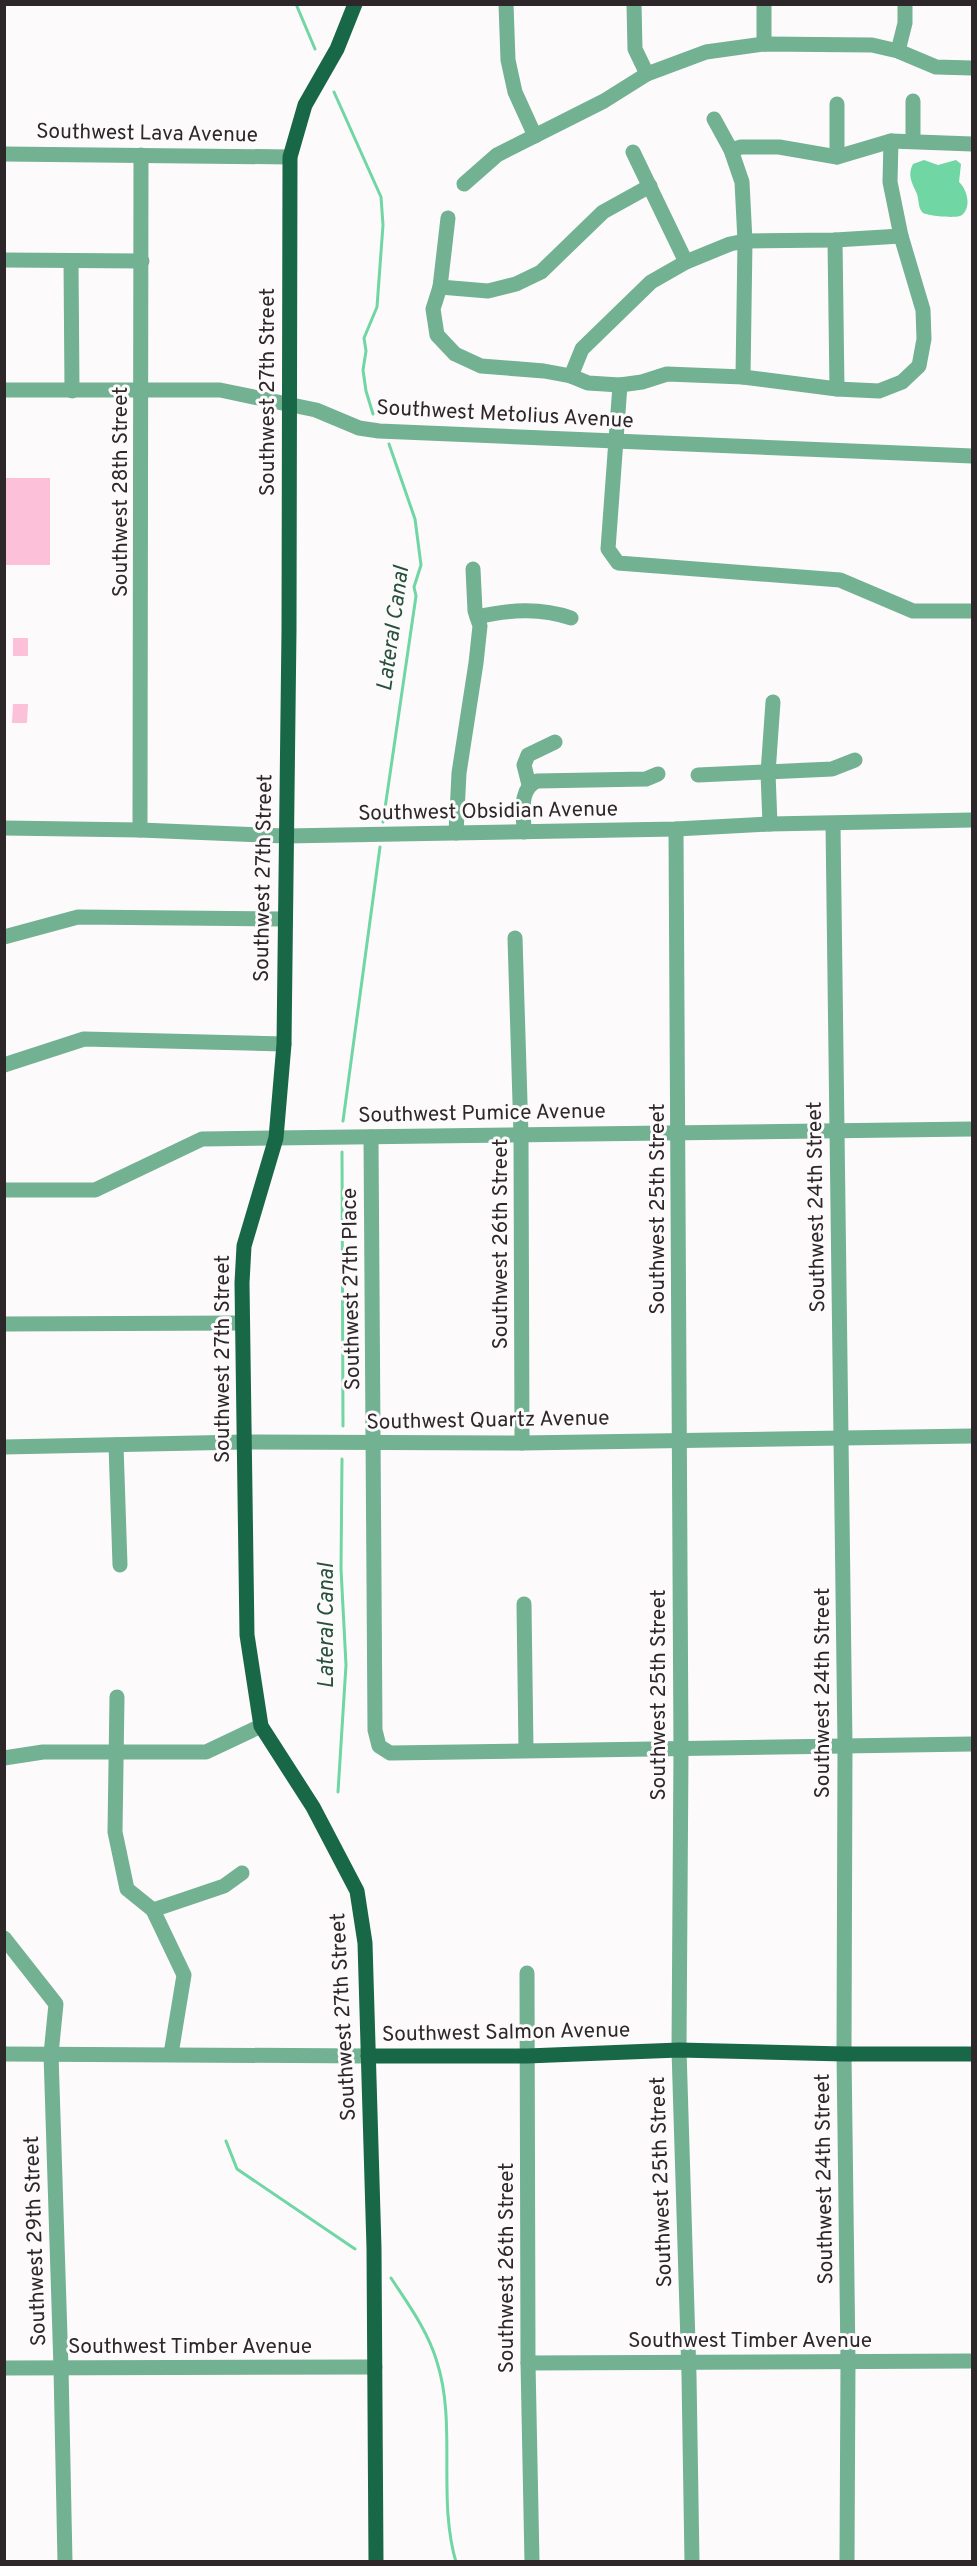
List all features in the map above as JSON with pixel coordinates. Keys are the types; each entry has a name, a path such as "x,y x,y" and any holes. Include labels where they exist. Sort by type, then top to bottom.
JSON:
{"main road":[{"name":"Southwest 27th Street","path":"355,4 338,49 305,105 290,157 289,630 284,1044 276,1138 244,1246 242,1323 247,1635 261,1726 313,1807 357,1891 365,1942 375,2367 376,2562"},
{"name":"Southwest Salmon Avenue","path":"368,2056 527,2056 679,2050 972,2054"}],"street":[{"path":"506,4 507,60 515,92 535,136"},
{"path":"634,4 635,49 647,74"},
{"path":"764,4 764,44"},
{"path":"898,51 905,23 905,4"},
{"path":"464,184 497,155 604,101 647,74 706,52 764,44 872,45 898,51 936,66 972,68"},
{"path":"913,101 913,141"},
{"path":"837,104 837,157"},
{"path":"714,119 731,150 742,182 745,241 743,377"},
{"path":"448,218 440,287 434,309 437,335 455,354 481,366 571,376 588,383 620,385 642,382 667,374 743,377 837,389 879,391 902,382 919,366 924,339 923,310 916,279 901,236 890,182 891,141"},
{"path":"731,150 741,147 779,147 837,157 891,141 972,144"},
{"path":"633,152 686,262"},
{"name":"Southwest Lava Avenue","path":"4,154 290,157"},
{"name":"Southwest 28th Street","path":"140,830 141,155"},
{"path":"440,287 488,291 516,284 542,272 603,213 650,186"},
{"path":"571,376 582,349 651,282 686,262 730,244 745,241 835,240 901,236"},
{"path":"835,240 837,389"},
{"path":"4,260 142,261"},
{"path":"70,261 72,391"},
{"path":"620,385 608,549 618,563 840,580 913,611 972,611"},
{"name":"Southwest Metolius Avenue","path":"4,390 220,390 316,410 359,428 379,430 972,456"},
{"path":"456,833 459,773 480,626 477,617 473,569"},
{"path":"477,617 530,610 555,612 571,618"},
{"path":"770,824 768,773 773,702"},
{"path":"524,832 524,794 529,784 524,765 528,755 555,742"},
{"path":"698,775 832,769 855,760"},
{"path":"529,784 537,781 646,779 658,774"},
{"name":"Southwest Obsidian Avenue","path":"4,828 140,830 285,836 676,829 770,824 972,820"},
{"name":"Southwest 24th Street","path":"833,824 845,1745 844,2054 848,2562"},
{"name":"Southwest 25th Street","path":"676,829 681,1750 679,2050 692,2562"},
{"path":"4,937 78,917 285,919"},
{"name":"Southwest 26th Street","path":"515,938 521,1135 522,1443"},
{"path":"4,1065 84,1039 284,1044"},
{"name":"Southwest Pumice Avenue","path":"4,1190 95,1190 202,1139 972,1129"},
{"name":"Southwest 27th Place","path":"371,1137 375,1730 379,1746 390,1753 526,1750"},
{"path":"4,1324 242,1323"},
{"name":"Southwest Quartz Avenue","path":"4,1447 244,1442 522,1443 972,1436"},
{"path":"116,1445 120,1565"},
{"path":"524,1604 526,1750 681,1750 972,1744"},
{"path":"117,1697 115,1832 127,1889 153,1910 184,1975 171,2054"},
{"path":"4,1758 43,1752 206,1752 261,1726"},
{"path":"153,1910 224,1886 242,1873"},
{"name":"Southwest 29th Street","path":"4,1938 56,2004 51,2054 62,2368 65,2562"},
{"name":"Southwest 26th Street","path":"527,1973 528,2363 532,2562"},
{"name":"Southwest Salmon Avenue","path":"4,2054 368,2056"},
{"name":"Southwest Timber Avenue","path":"528,2363 972,2361"},
{"name":"Southwest Timber Avenue","path":"4,2368 375,2367"}],"shaded area":[{"path":"924,160 938,165 956,160 961,164 959,182 966,193 968,203 962,215 954,217 929,215 922,212 910,172 913,164"},
{"path":"5,478 50,478 50,565 5,565"},
{"path":"13,638 28,638 28,656 13,656"},
{"path":"13,704 28,704 27,723 12,723"}],"waterway":[{"name":"Lateral Canal","path":"296,4 315,49"},
{"name":"Lateral Canal","path":"334,92 381,197 383,225 377,307 364,338 366,351 363,370 373,414"},
{"name":"Lateral Canal","path":"383,822 416,596 414,587 421,565 415,519 389,444"},
{"name":"Lateral Canal","path":"343,1121 380,847"},
{"name":"Lateral Canal","path":"342,1152 343,1426"},
{"name":"Lateral Canal","path":"338,1792 346,1665 341,1569 342,1459"},
{"path":"226,2141 237,2169 355,2249"},
{"path":"391,2278 428,2339 443,2386 446,2410 448,2512 456,2562"}]}
